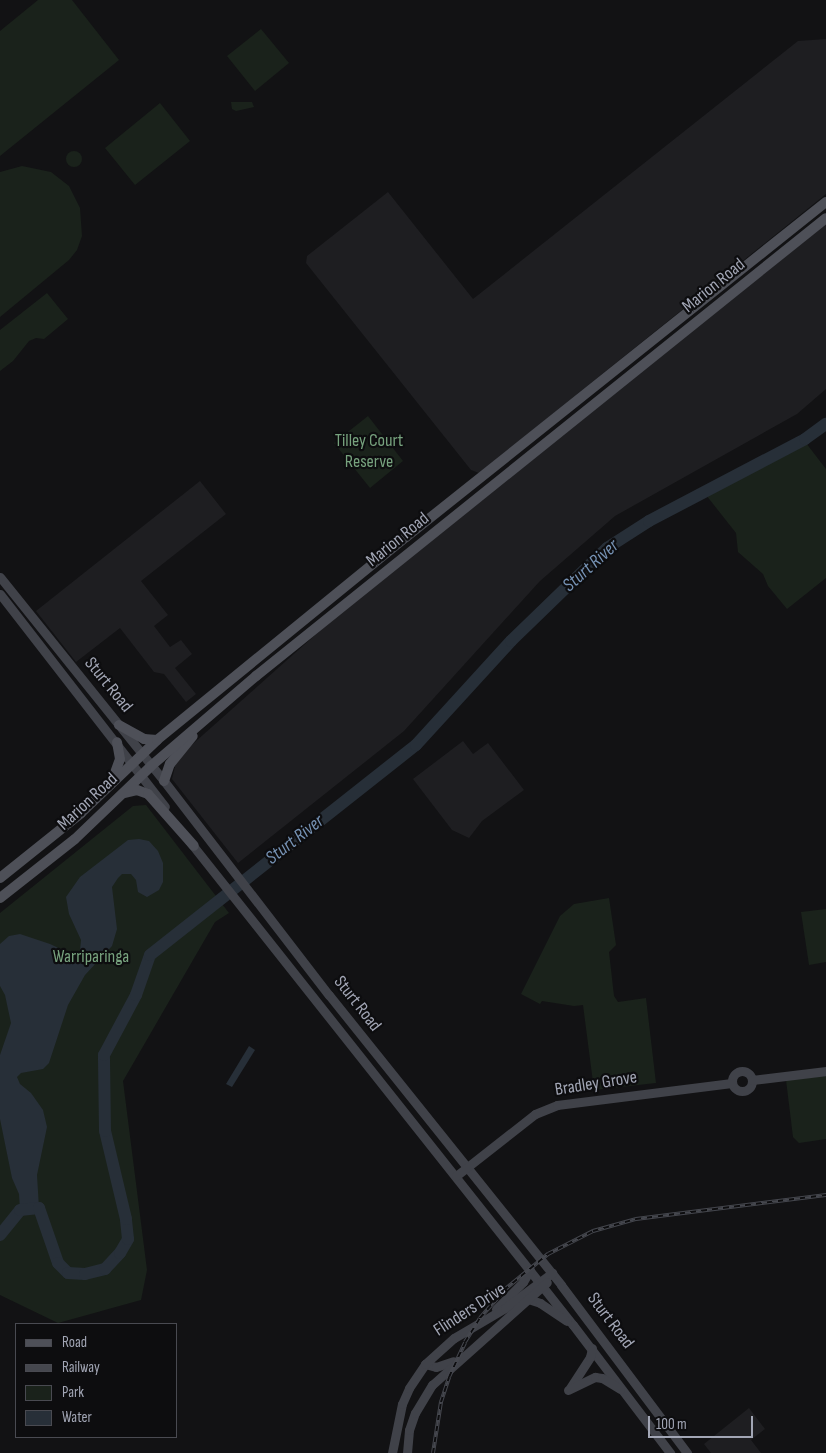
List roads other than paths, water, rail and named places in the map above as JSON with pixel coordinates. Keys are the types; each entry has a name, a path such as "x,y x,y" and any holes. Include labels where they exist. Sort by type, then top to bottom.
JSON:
{"main road":[{"name":"Marion Road","path":"0,878 51,840 141,753 314,614 406,537 826,202"},
{"name":"Marion Road","path":"0,898 75,838 151,766 213,712 826,218"},
{"name":"Sturt Road","path":"0,577 119,724 234,874 552,1274 688,1453"},
{"name":"Sturt Road","path":"0,594 116,742 240,907 574,1325 670,1453"},
{"path":"314,614 341,607"},
{"path":"29,630 36,622"},
{"path":"164,781 170,764 213,712"},
{"path":"119,724 144,739 157,740"},
{"path":"112,782 120,758 116,742"},
{"path":"121,794 137,790 148,794 194,846"},
{"path":"752,1080 826,1071"},
{"path":"740,1072 747,1073 752,1080 750,1088 744,1091 737,1090 732,1082 734,1076 740,1072"},
{"name":"Bradley Grove","path":"456,1176 535,1114 557,1105 732,1082"},
{"path":"478,1323 508,1298 530,1270"},
{"path":"541,1284 552,1274"},
{"name":"Flinders Drive","path":"407,1453 410,1430 415,1413 435,1380 528,1299 541,1284"},
{"name":"Flinders Drive","path":"392,1453 399,1412 409,1388 425,1364 447,1343 506,1308 541,1284"},
{"path":"528,1299 540,1304 574,1325"},
{"path":"592,1348 590,1357 568,1390 598,1377 626,1394"},
{"path":"425,1364 440,1366 462,1356"},
{"path":"425,1364 435,1380"},
{"path":"399,1412 415,1413"}],"water":[{"path":"139,839 149,841 158,851 163,863 163,882 159,890 147,897 138,892 136,880 131,874 122,874 118,878 112,887 117,929 112,946 85,975 68,1005 49,1063 43,1069 21,1073 17,1077 20,1084 31,1093 43,1110 47,1127 37,1175 39,1208 20,1210 19,1194 12,1178 0,1119 0,1055 11,1023 5,995 0,986 0,944 9,936 20,934 50,944 71,954 80,951 81,940 69,914 66,897 80,877 128,840"},
{"path":"249,1046 255,1050 232,1087 226,1084"}],"waterway":[{"name":"Sturt River","path":"0,1235 20,1210 39,1208 58,1263 68,1273 85,1274 105,1269 120,1253 128,1239 126,1219 105,1131 104,1055 136,995 150,955 416,745 511,641 607,548 649,521 805,439 826,424"}],"railway":[{"path":"433,1453 441,1402 449,1377 465,1342 480,1318 504,1290 548,1254 593,1231 636,1219 826,1195"}],"park label":[{"name":"Tilley Court Reserve","path":"369,452"},
{"name":"Warriparinga","path":"91,957"}]}
